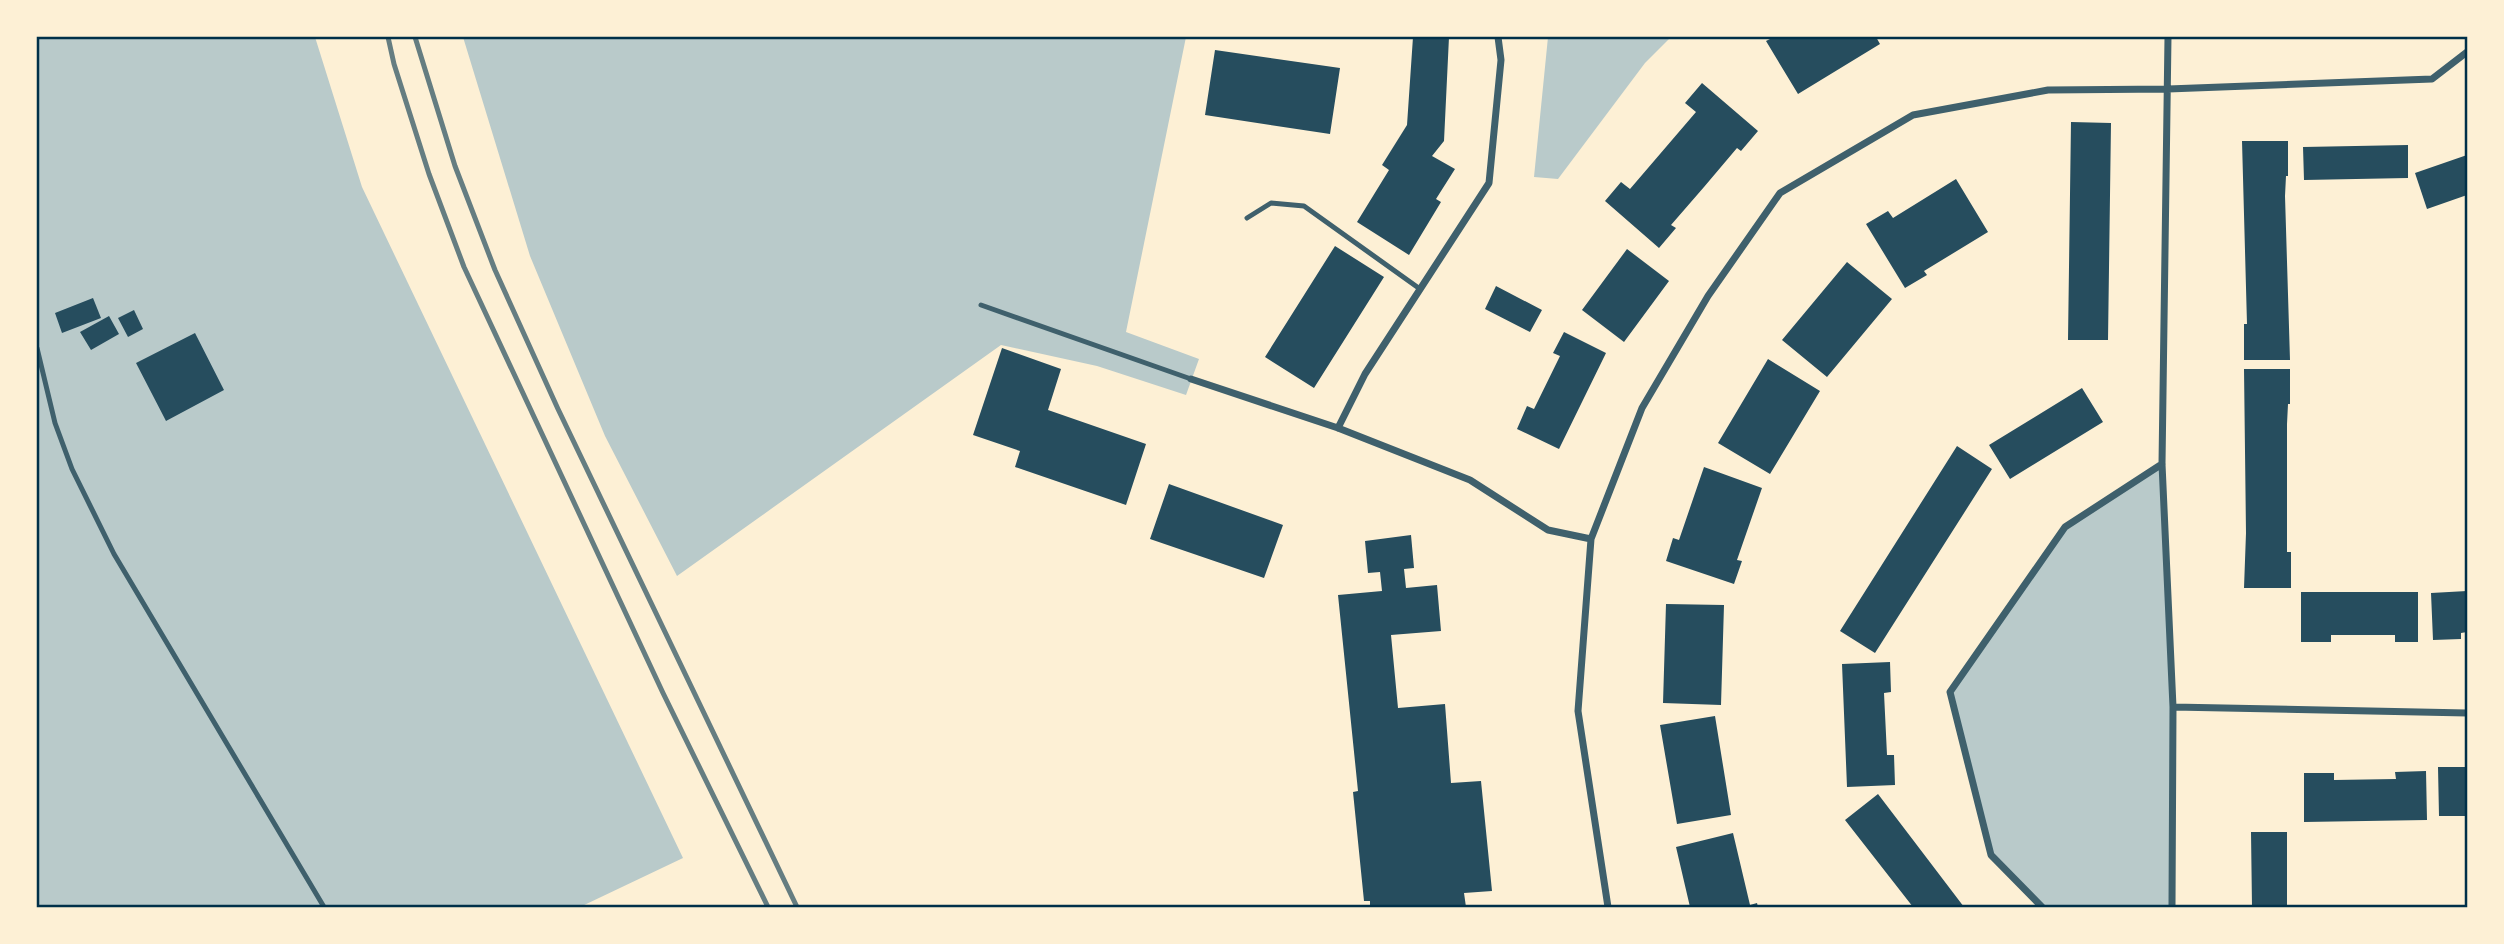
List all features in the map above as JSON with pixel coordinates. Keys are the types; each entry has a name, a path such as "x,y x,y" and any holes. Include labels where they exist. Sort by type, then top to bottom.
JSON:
{"street":[{"path":"1338,428 1365,374 1489,183 1501,60 1498,37"},
{"path":"2168,37 2162,464 2172,707 2172,907"},
{"path":"1608,907 1578,711 1591,539 1642,408 1708,296 1780,193 1913,115 2049,90 2168,89 2432,79 2467,52"},
{"path":"1191,379 1338,428 1470,480 1548,530 1591,539"},
{"path":"2042,907 1991,855 1950,692 2065,527 2162,464"},
{"path":"2172,707 2467,713"}],"lane":[{"path":"1247,218 1271,202 1304,206 1420,289"},
{"path":"981,305 1191,379"},
{"path":"37,348 59,435 72,469 114,554 324,907"}],"shaded area":[{"path":"37,37 315,37 362,187 683,858 580,907 37,907"},
{"path":"463,37 1186,37 1126,332 1199,359 1186,395 1097,366 1001,345 677,576 605,436 530,256"},
{"path":"1548,37 1671,37 1645,63 1558,179 1534,177"},
{"path":"2162,464 2173,707 2172,907 2042,907 1991,855 1950,692 2065,527"}],"building":[{"path":"1413,37 1449,37 1444,141 1432,156 1455,169 1436,199 1441,202 1409,255 1357,222 1389,170 1382,165 1407,125"},
{"path":"1774,37 1876,37 1880,44 1798,94 1766,41"},
{"path":"1215,50 1340,68 1330,134 1205,115"},
{"path":"1702,83 1758,131 1741,151 1737,148 1671,225 1676,228 1659,248 1605,201 1621,182 1630,189 1696,112 1685,103"},
{"path":"2071,122 2111,123 2108,340 2068,340"},
{"path":"2242,141 2288,141 2285,196 2290,360 2244,360 2244,324 2247,324"},
{"path":"2408,145 2408,178 2304,180 2303,147"},
{"path":"2467,155 2467,195 2427,209 2415,173"},
{"path":"1956,179 1988,232 1924,271 1927,275 1905,288 1866,224 1888,211 1893,218"},
{"path":"1335,246 1384,277 1314,388 1265,357"},
{"path":"1627,249 1669,281 1624,342 1582,310"},
{"path":"1847,262 1892,299 1827,377 1782,340"},
{"path":"1496,286 1542,310 1530,332 1485,309"},
{"path":"93,298 101,318 62,333 55,313"},
{"path":"134,310 143,329 128,337 118,318"},
{"path":"109,316 119,334 91,350 80,332"},
{"path":"1564,332 1606,353 1559,449 1517,429 1527,406 1534,409 1560,356 1553,353"},
{"path":"195,333 224,390 166,421 136,363"},
{"path":"1002,348 1061,369 1048,410 1146,444 1126,505 1015,467 1020,451 973,435"},
{"path":"1768,359 1820,391 1770,474 1718,443"},
{"path":"2244,369 2290,369 2287,552 2291,552 2291,588 2244,588"},
{"path":"2082,388 2103,422 2010,479 1989,445"},
{"path":"1957,446 1992,469 1875,653 1840,631"},
{"path":"1704,467 1762,488 1737,560 1742,561 1734,584 1666,561 1673,538 1679,540"},
{"path":"1169,484 1283,525 1264,578 1150,539"},
{"path":"1411,535 1414,568 1404,569 1406,588 1437,585 1441,631 1391,635 1398,708 1445,704 1451,783 1481,781 1492,891 1464,893 1466,907 1370,907 1370,901 1364,901 1353,792 1358,791 1338,595 1382,591 1380,572 1368,573 1365,541"},
{"path":"2467,591 2467,632 2461,633 2461,639 2433,640 2431,593"},
{"path":"2301,592 2418,592 2418,642 2395,642 2395,635 2331,635 2331,642 2301,642"},
{"path":"1666,604 1724,605 1721,705 1663,703"},
{"path":"1890,662 1891,692 1884,693 1887,755 1894,755 1895,785 1847,787 1842,664"},
{"path":"1715,716 1731,815 1677,824 1660,725"},
{"path":"2438,767 2467,767 2467,816 2439,816"},
{"path":"2426,771 2427,820 2304,822 2304,773 2334,773 2334,780 2396,779 2395,772"},
{"path":"1878,794 1964,907 1913,907 1845,820"},
{"path":"2251,832 2287,832 2287,907 2252,907"},
{"path":"1733,833 1750,905 1757,903 1758,907 1690,907 1676,847"}],"railway":[{"path":"388,37 429,174 464,267 663,693 768,907"},
{"path":"415,37 455,166 495,270 558,409 797,907"}]}
